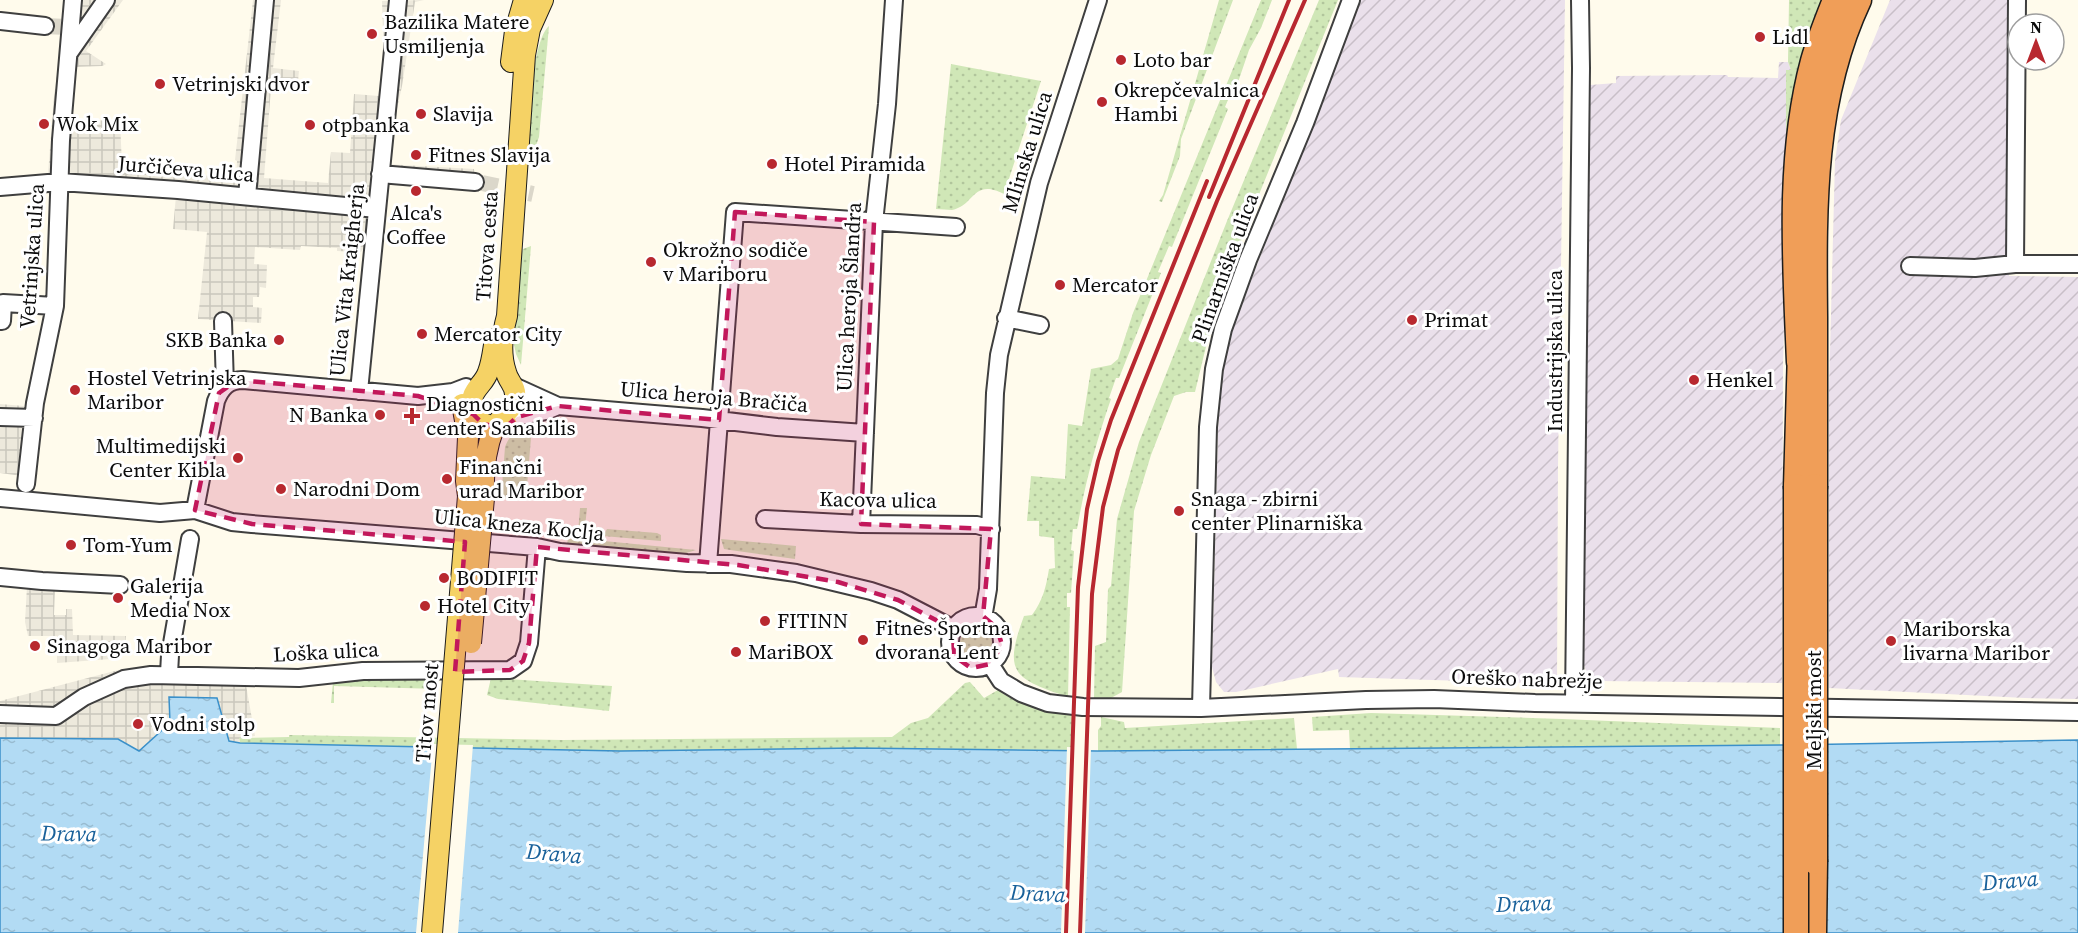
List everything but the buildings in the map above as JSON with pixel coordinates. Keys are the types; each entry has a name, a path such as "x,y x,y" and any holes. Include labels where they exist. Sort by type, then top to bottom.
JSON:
{"highway":[{"path":"1807,362 1825,260 1828,168 1832,134 1848,69 1875,0"},
{"path":"1805,486 1807,362 1820,133 1847,6"},
{"name":"Meljski most","path":"1796,933 1805,486"},
{"name":"Meljski most","path":"1805,486 1814,933"}],"main road":[{"name":"Titova cesta","path":"500,315 514,31 538,0"},
{"name":"Titova cesta","path":"500,315 525,55 538,0"},
{"path":"476,497 500,440 489,419 471,401 473,396 498,379 511,353 500,315"},
{"path":"476,497 466,481 468,437 489,419 513,405 515,392 479,368 500,315"},
{"path":"489,419 462,398 498,379"},
{"name":"Titov most","path":"432,933 476,497"},
{"name":"Titov most","path":"444,933 476,497"}],"street":[{"name":"Vetrinjska ulica","path":"26,484 34,418 55,306 67,28 74,0"},
{"path":"67,61 106,0"},
{"path":"247,196 266,0"},
{"name":"Ulica Vita Kraigherja","path":"359,391 375,204 400,0"},
{"path":"512,0 514,31"},
{"name":"Ulica heroja Šlandra","path":"861,524 874,222 887,104 894,0"},
{"name":"Mlinska ulica","path":"983,618 988,589 995,393 999,355 1038,183 1098,0"},
{"name":"Plinarniška ulica","path":"1201,708 1208,428 1214,369 1223,328 1248,260 1305,123 1352,0"},
{"name":"Industrijska ulica","path":"1574,703 1580,0"},
{"path":"2015,264 2017,0"},
{"path":"0,21 45,26"},
{"name":"Ulica Vita Kraigherja","path":"380,174 474,182"},
{"name":"Jurčičeva ulica","path":"0,187 60,182 375,204"},
{"path":"708,564 735,212 956,227"},
{"path":"1910,266 1975,268 2015,264 2078,264"},
{"path":"0,321 2,321 3,303 55,306"},
{"path":"1006,318 1040,325"},
{"path":"223,325 225,386"},
{"path":"418,396 453,392 498,379"},
{"name":"Ulica heroja Bračiča","path":"498,379 558,406 865,433"},
{"path":"195,510 216,401 225,386 237,380 418,396 489,419"},
{"name":"Ulica heroja Bračiča","path":"489,419 546,411 558,406"},
{"path":"0,417 34,418"},
{"name":"Ulica kneza Koclja","path":"0,498 160,513 195,510 232,522 761,568 838,582 898,600 954,629"},
{"name":"Kacova ulica","path":"765,519 861,524 957,524 977,525 991,529"},
{"path":"169,674 170,655 190,539"},
{"name":"Loška ulica","path":"0,714 56,716 84,697 124,679 169,674 299,678 363,671 485,672 510,670 523,661 529,643 537,547"},
{"path":"0,577 120,585"},
{"path":"970,617 983,618 997,628 1002,639 998,656 990,664 981,668 971,668 954,656 951,645 954,629 970,617"},
{"name":"Oreško nabrežje","path":"990,664 1001,681 1021,693 1048,703 1094,708 1201,708 1399,700 2078,712"},
{"name":"Meljski most","path":"1806,707 1806,933"}],"highlighted area":[{"path":"735,212 874,222 861,524 991,529 983,616 997,628 1002,645 990,664 971,668 954,656 953,629 898,600 838,582 738,565 537,547 529,643 523,661 510,670 455,672 465,542 252,524 195,510 219,393 237,380 418,396 473,414 483,424 505,428 517,417 558,406 719,420"}],"shaded area":[{"path":"67,0 123,0 86,51 106,64 74,67 70,121 120,120 122,166 131,172 236,177 237,161 235,160 253,0 281,0 273,68 299,71 297,90 271,88 264,178 328,183 331,152 350,153 354,94 379,96 384,66 382,1 424,0 415,2 402,86 385,164 474,169 475,182 474,190 383,183 370,195 365,246 361,252 301,246 300,250 255,247 254,264 267,265 266,288 260,287 259,297 253,297 253,307 262,308 261,323 198,319 207,232 173,229 176,196 68,189 60,312 53,363 42,401 37,478 0,473 0,404 24,406 47,317 54,201 34,176 48,174 54,97"},
{"path":"1359,0 1565,0 1557,684 1339,677 1338,669 1236,692 1224,692 1216,682 1212,667 1218,429 1222,375 1232,330"},
{"path":"1890,0 2009,0 2009,12 2006,12 2006,72 2009,72 2009,276 2078,277 2078,699 1829,688 1829,390 1835,161 1841,120"},
{"path":"1779,62 1788,62 1791,70 1783,365 1782,683 1600,681 1588,677 1584,665 1590,85 1616,83 1616,76 1727,75 1728,77 1778,78"},
{"path":"27,586 55,589 54,615 66,615 66,609 72,609 73,635 126,636 125,645 111,646 111,659 57,663 57,636 28,636 25,622"},
{"path":"122,669 125,688 151,683 246,685 255,736 239,738 240,743 229,741 169,698 170,723 139,751 118,739 0,738 0,701"}],"green space":[{"path":"1219,0 1233,0 1181,139 1180,156 1162,202 1159,201 1163,195"},
{"path":"1261,0 1272,0 1249,50 1236,88 1233,88 1225,107 1228,109 1172,247 1169,246 1158,272 1161,273 1119,378 1116,378 1091,463 1077,529 1073,529 1071,593 1067,593 1067,607 1070,607 1068,697 1024,678 1014,662 1014,650 1024,616 1032,615 1036,609 1044,593 1049,569 1055,568 1054,538 1039,536 1039,521 1027,521 1031,476 1065,479 1068,424 1082,426 1091,369 1111,365 1118,359 1133,313"},
{"path":"1319,0 1338,0 1247,224 1211,326 1195,392 1174,396 1151,455 1134,511 1122,692 1111,698 1094,698 1095,646 1106,642 1108,589 1111,586 1117,519 1139,442 1227,221"},
{"path":"1789,0 1826,0 1786,195 1786,70 1791,70 1788,62"},
{"path":"549,26 539,137 535,148 527,148 535,64 543,34"},
{"path":"951,64 1041,81 1004,194 986,189 980,191 960,208 952,210 936,209"},
{"path":"531,246 521,365 513,340 517,265 523,249"},
{"path":"532,426 527,486 518,499 501,499 505,447 515,432"},
{"path":"580,508 587,508 585,527 603,528 599,535 578,533"},
{"path":"607,529 657,533 661,535 661,541 603,536"},
{"path":"568,539 696,550 683,554 567,545"},
{"path":"721,539 796,546 795,559 724,549"},
{"path":"976,627 987,632 992,643 987,654 976,659 965,654 960,643 965,632"},
{"path":"491,678 612,686 609,711 498,699 487,695"},
{"path":"439,680 438,689 334,686 334,703 331,703 333,682"},
{"path":"970,682 984,698 998,690 1025,704 1073,715 1072,750 857,748 620,751 240,743 239,738 289,737 289,735 562,740 892,737 911,723 928,718 965,683"},
{"path":"1371,713 1780,728 1780,745 1350,749 1349,730 1313,731 1312,717"},
{"path":"1101,717 1124,722 1125,728 1294,718 1297,749 1098,751 1098,730 1101,726"}],"water":[{"name":"Drava","path":"169,697 217,698 229,741 240,743 620,751 857,748 1098,751 2078,740 2078,933 0,933 0,738 118,739 139,751 170,723"}],"pier":[{"path":"433,744 473,745 458,933 416,933"},
{"path":"1067,747 1091,748 1085,933 1061,933"}],"tunnel":[{"path":"45,26 65,27"},
{"path":"482,183 533,194"}],"railway":[{"path":"1209,197 1289,0"},
{"path":"1080,933 1092,594 1103,507 1118,450 1141,390 1217,201 1305,0"},
{"path":"1066,933 1078,587 1087,509 1098,461 1111,420 1207,181"}],"place":[{"name":"Bazilika Matere Usmiljenja","path":"372,34"},
{"name":"Lidl","path":"1760,37"},
{"name":"Loto bar","path":"1121,60"},
{"name":"Vetrinjski dvor","path":"160,84"},
{"name":"Okrepčevalnica Hambi","path":"1102,102"},
{"name":"Slavija","path":"421,114"},
{"name":"Wok Mix","path":"44,124"},
{"name":"otpbanka","path":"310,125"},
{"name":"Fitnes Slavija","path":"416,155"},
{"name":"Hotel Piramida","path":"772,164"},
{"name":"Alca's Coffee","path":"416,191"},
{"name":"Okrožno sodiče v Mariboru","path":"651,262"},
{"name":"Mercator","path":"1060,285"},
{"name":"Primat","path":"1412,320"},
{"name":"Mercator City","path":"422,334"},
{"name":"SKB Banka","path":"279,340"},
{"name":"Henkel","path":"1694,380"},
{"name":"Hostel Vetrinjska Maribor","path":"75,390"},
{"name":"N Banka","path":"380,415"},
{"name":"Diagnostični center Sanabilis","path":"412,416"},
{"name":"Multimedijski Center Kibla","path":"238,458"},
{"name":"Finančni urad Maribor","path":"447,479"},
{"name":"Narodni Dom","path":"281,489"},
{"name":"Snaga - zbirni center Plinarniška","path":"1179,511"},
{"name":"Tom-Yum","path":"71,545"},
{"name":"BODIFIT","path":"444,578"},
{"name":"Galerija Media Nox","path":"118,598"},
{"name":"Hotel City","path":"425,606"},
{"name":"FITINN","path":"765,621"},
{"name":"Fitnes Športna dvorana Lent","path":"863,640"},
{"name":"Mariborska livarna Maribor","path":"1891,641"},
{"name":"Sinagoga Maribor","path":"35,646"},
{"name":"MariBOX","path":"736,652"},
{"name":"Vodni stolp","path":"138,724"}]}
